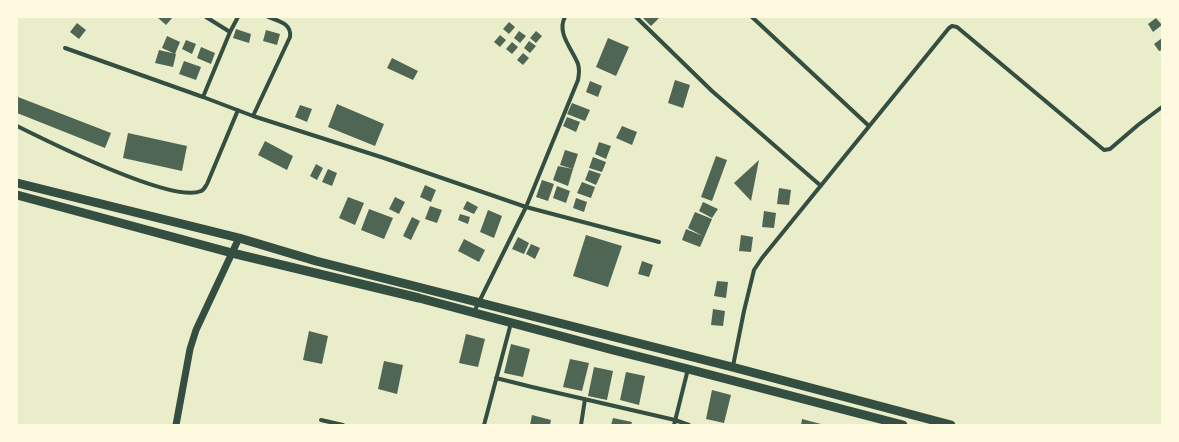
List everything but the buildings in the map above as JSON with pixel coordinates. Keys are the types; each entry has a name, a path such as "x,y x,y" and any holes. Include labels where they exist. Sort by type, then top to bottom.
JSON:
{"main road":[{"path":"17,183 239,238 316,261 951,425"},
{"path":"17,195 232,254 419,298 903,425"}],"street":[{"path":"206,17 230,32"},
{"path":"202,97 238,17"},
{"path":"253,116 290,37 290,30 288,26 268,17"},
{"path":"474,313 526,207 578,80 580,72 578,63 564,36 563,26 565,17"},
{"path":"636,17 712,91 821,186"},
{"path":"752,17 869,126"},
{"path":"732,368 754,270 938,40 952,26 958,28 1104,150 1110,149 1162,107"},
{"path":"65,48 253,116 384,158 526,207 659,242"},
{"path":"17,126 64,150 150,185 177,192 192,192 201,191 207,184 238,110"},
{"path":"176,425 190,349 196,330 239,238"},
{"path":"484,425 511,323"},
{"path":"674,425 688,369"},
{"path":"496,378 532,388 675,420 689,425"},
{"path":"581,425 585,399"},
{"path":"321,420 343,425"}]}
